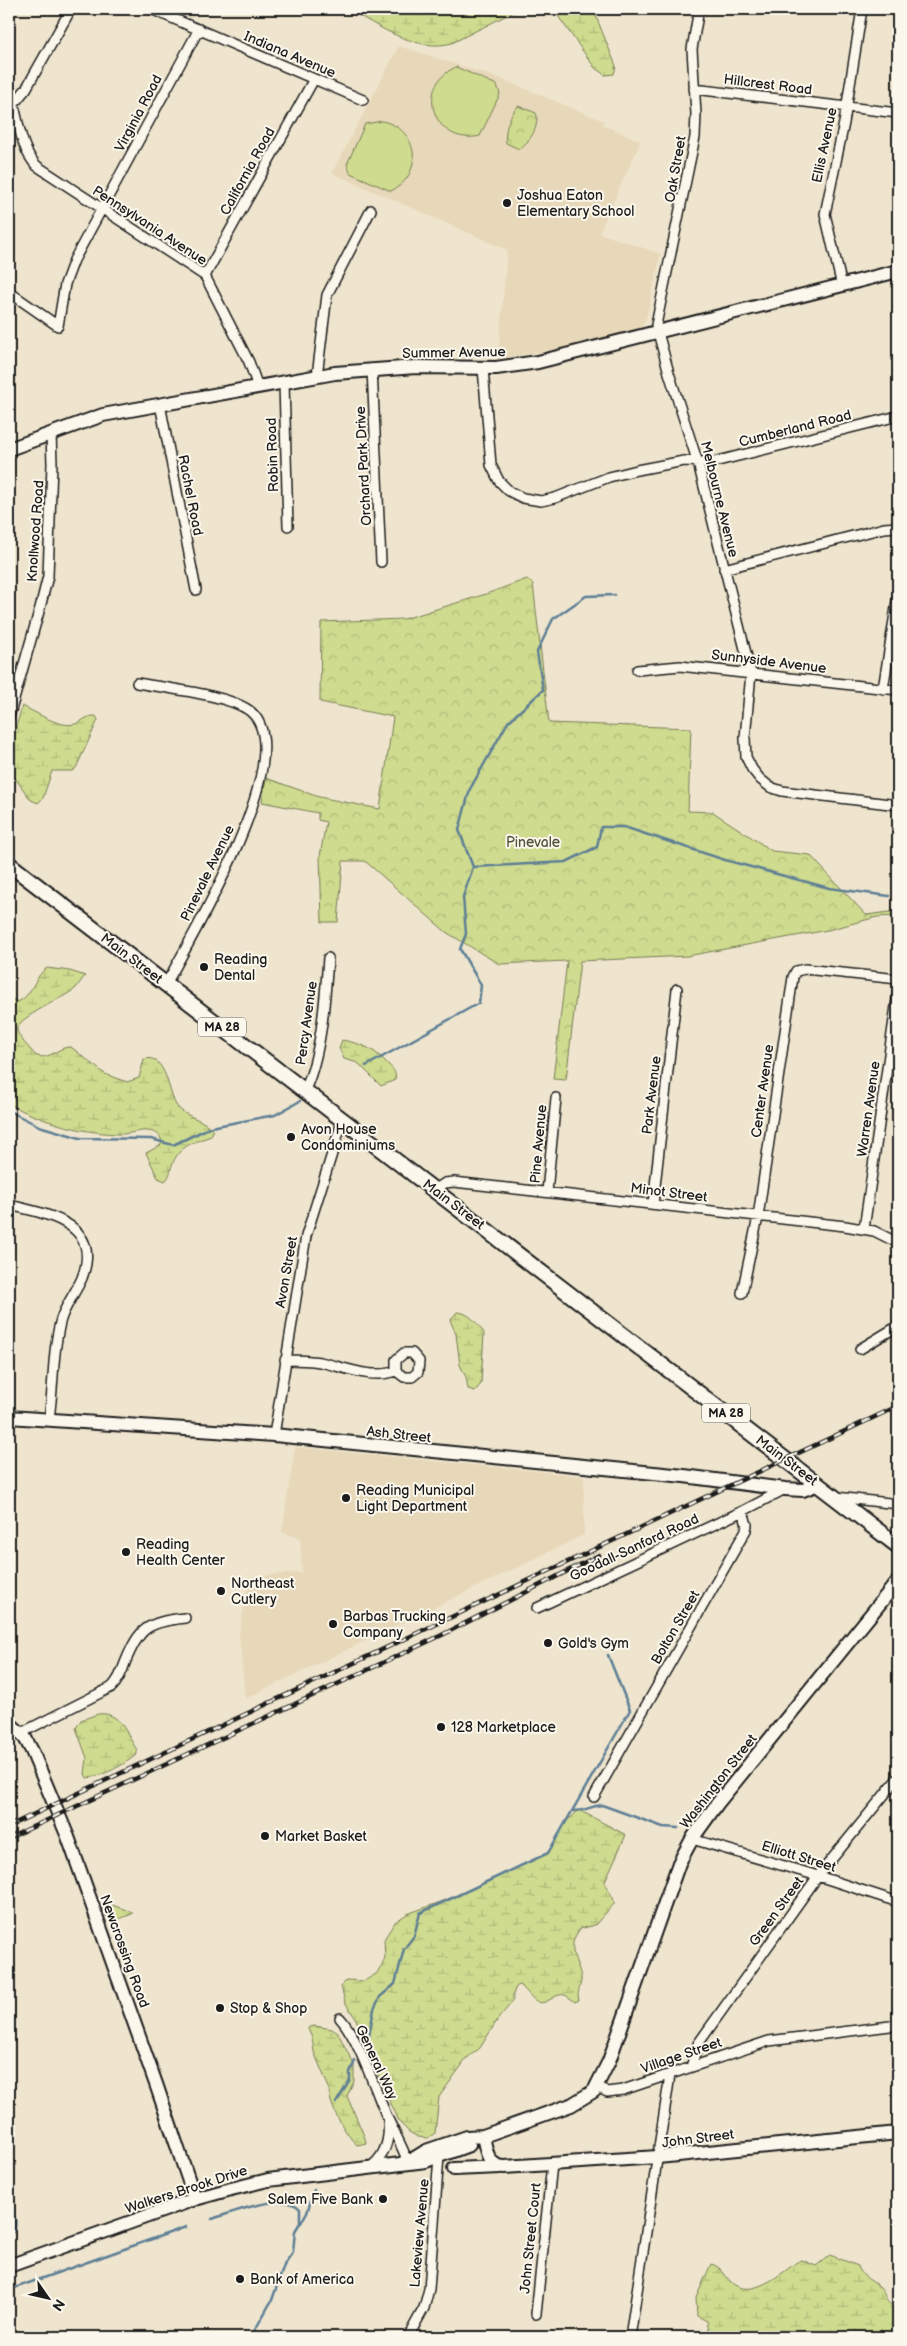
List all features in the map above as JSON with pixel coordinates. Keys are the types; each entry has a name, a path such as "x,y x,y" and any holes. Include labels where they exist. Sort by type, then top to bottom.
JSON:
{"main road":[{"name":"Main Street","path":"9,864 436,1189 898,1546"}],"street":[{"path":"11,103 29,85 71,9"},
{"name":"Indiana Avenue","path":"151,9 363,100"},
{"name":"Oak Street","path":"658,333 657,318 683,203 694,144 696,122 692,49 699,9"},
{"name":"Ellis Avenue","path":"842,286 825,214 846,107 862,9"},
{"name":"Virginia Road","path":"9,292 58,326 71,268 199,29"},
{"name":"California Road","path":"205,276 314,79"},
{"name":"Hillcrest Road","path":"694,88 898,113"},
{"name":"Pennsylvania Avenue","path":"11,103 25,147 33,162 50,177 205,276 249,362 258,387"},
{"path":"316,376 327,295 371,210"},
{"name":"Summer Avenue","path":"9,449 103,416 160,404 284,384 316,376 372,370 437,367 483,368 538,362 898,272"},
{"name":"Melbourne Avenue","path":"658,333 698,463 751,673"},
{"name":"Cumberland Road","path":"483,368 491,466 503,485 519,496 536,500 553,499 623,473 684,461 698,463 714,462 898,416"},
{"name":"Orchard Park Drive","path":"372,370 381,562"},
{"name":"Robin Road","path":"284,384 288,526"},
{"name":"Rachel Road","path":"160,404 196,590"},
{"name":"Knollwood Road","path":"9,716 48,576 52,464 51,433"},
{"path":"724,569 884,528 898,528"},
{"path":"883,689 898,595"},
{"name":"Sunnyside Avenue","path":"637,670 680,666 898,690"},
{"path":"751,673 744,744 749,763 760,779 782,791 898,805"},
{"name":"Pinevale Avenue","path":"137,683 236,703 246,708 257,719 264,741 257,787 238,845 166,984"},
{"name":"Percy Avenue","path":"306,1090 316,1053 324,1004 328,958"},
{"name":"Center Avenue","path":"742,1293 758,1216 792,980 796,971 805,969 898,979"},
{"name":"Park Avenue","path":"653,1204 677,989"},
{"name":"Warren Avenue","path":"864,1229 898,992"},
{"name":"Pine Avenue","path":"547,1192 556,1098"},
{"name":"Avon Street","path":"274,1436 306,1236 343,1119"},
{"name":"Minot Street","path":"436,1189 445,1183 454,1182 758,1216 864,1229 898,1243"},
{"path":"9,1205 61,1219 75,1230 85,1250 86,1261 82,1276 64,1310 59,1328 49,1418"},
{"path":"860,1349 898,1326"},
{"path":"285,1360 319,1362 363,1373 386,1374 396,1370"},
{"name":"Ash Street","path":"9,1417 49,1418 274,1436 684,1476 785,1489 803,1490 818,1484"},
{"path":"743,1511 785,1489 799,1469"},
{"path":"835,1497 898,1504"},
{"name":"Goodall-Sanford Road","path":"537,1608 743,1511"},
{"name":"Bolton Street","path":"594,1797 746,1530 748,1526 743,1511"},
{"name":"Washington Street","path":"597,2087 609,2061 671,1883 692,1839 898,1581"},
{"path":"21,1733 112,1687 122,1673 135,1640 146,1627 159,1621 185,1618"},
{"name":"Newcrossing Road","path":"9,1723 21,1733 32,1751 68,1836 195,2199"},
{"name":"Green Street","path":"691,2067 698,2044 818,1876 898,1778"},
{"name":"Elliott Street","path":"692,1839 898,1902"},
{"name":"General Way","path":"340,2018 347,2028 388,2118 400,2138 408,2162"},
{"name":"Village Street","path":"597,2087 607,2092 617,2091 768,2042 898,2025"},
{"path":"630,2337 670,2074"},
{"path":"408,2162 426,2161 470,2145 483,2136 571,2105 585,2098 597,2087"},
{"name":"General Way","path":"366,2170 380,2159 384,2150 388,2136 388,2118"},
{"name":"John Street","path":"454,2169 658,2158 898,2132"},
{"path":"408,2162 426,2151 467,2137 483,2136"},
{"path":"483,2136 489,2158 493,2164 500,2167"},
{"name":"Lakeview Avenue","path":"408,2337 421,2314 429,2289 438,2156"},
{"name":"Walkers Brook Drive","path":"9,2266 195,2199 268,2180 366,2170 408,2162"},
{"name":"John Street Court","path":"536,2314 552,2164"}],"shaded area":[{"name":"Joshua Eaton Elementary School","path":"399,46 499,78 604,121 603,125 641,141 599,233 661,254 646,319 642,326 638,329 564,348 498,359 507,250 332,173"},
{"path":"295,1447 584,1476 584,1535 245,1699 239,1635 249,1577 302,1572 300,1538 282,1532"}],"green space":[{"path":"348,9 519,9 452,43 439,45 411,41 397,36"},
{"path":"553,9 593,9 616,66 614,74 605,75 595,68"},
{"path":"456,67 497,85 500,94 480,136 464,137 451,133 441,124 435,113 433,100 435,87 443,76"},
{"path":"518,106 536,113 537,118 533,133 519,149 506,143 508,123"},
{"path":"382,121 394,125 404,133 410,142 413,153 413,164 409,174 402,184 391,191 350,173 347,164 365,124"},
{"name":"Pinevale","path":"527,579 533,584 549,723 691,728 688,811 713,812 772,851 810,855 866,915 898,911 898,916 877,917 828,930 687,956 580,961 566,1080 553,1079 567,961 499,964 446,932 365,861 343,861 338,922 322,922 320,856 326,822 318,820 318,813 262,802 266,778 319,797 380,809 393,717 320,702 321,622 404,619 486,594"},
{"path":"22,706 62,724 75,724 93,716 96,716 98,720 76,768 72,771 52,771 43,798 38,803 31,800 9,770 9,752"},
{"path":"47,968 70,971 85,976 70,993 19,1024 17,1029 19,1035 35,1055 45,1057 66,1047 71,1047 105,1074 127,1082 139,1078 144,1059 151,1059 162,1067 176,1105 184,1113 205,1123 213,1131 211,1136 189,1145 180,1152 165,1181 158,1178 146,1153 161,1145 160,1136 156,1133 144,1131 117,1134 88,1131 48,1121 9,1104 9,997 18,1002 23,999"},
{"path":"342,1040 372,1050 394,1070 395,1080 381,1086 358,1063 344,1059 339,1048"},
{"path":"457,1312 469,1316 484,1333 481,1384 475,1391 468,1389 466,1377 460,1365 456,1334 450,1320"},
{"path":"98,1714 106,1714 118,1720 137,1750 137,1754 114,1769 87,1778 85,1774 87,1758 76,1728 81,1720"},
{"path":"579,1810 626,1835 605,1881 614,1904 595,1925 580,1929 573,1942 573,1953 581,1977 578,1994 579,2000 575,2002 566,1996 558,1995 541,2003 535,2001 519,1985 516,1987 513,2001 498,2019 480,2048 467,2058 439,2097 435,2133 428,2138 418,2137 409,2132 400,2123 369,2056 356,2019 345,2002 341,1986 347,1980 364,1981 376,1974 382,1966 385,1957 384,1940 395,1922 407,1914 446,1900 547,1854 567,1821"},
{"path":"112,1905 132,1912 132,1914 111,1922 106,1916 108,1907"},
{"path":"315,2026 332,2029 338,2033 354,2065 354,2081 347,2096 366,2143 357,2145 352,2140 334,2110 329,2095 329,2088 314,2052 312,2038 308,2029"},
{"path":"830,2255 858,2266 865,2276 883,2291 887,2301 898,2308 898,2337 735,2337 709,2330 707,2321 697,2316 696,2298 711,2264 720,2269 731,2282 739,2287 747,2288 766,2283 802,2260 816,2266"}],"water":[{"path":"9,2206 14,2214 16,2226 9,2237"}],"waterway":[{"path":"473,867 459,830 470,789 508,722 543,690 537,652 553,619 586,596 615,595"},
{"path":"366,1066 479,1003 481,985 460,949 466,934 463,897 473,867 566,862 597,847 601,827 624,827 725,860 829,888 889,896"},
{"path":"9,1111 39,1126 80,1138 151,1139 173,1145 211,1127 275,1115 300,1101"},
{"path":"364,2042 369,2036 374,2009 380,1997 395,1984 404,1949 414,1936 420,1913 548,1853 630,1710 608,1655"},
{"path":"572,1811 581,1811 602,1805 663,1827 678,1828"},
{"path":"336,2103 350,2080 350,2072 355,2061"},
{"path":"301,2223 308,2210 314,2190"},
{"path":"212,2219 244,2208 270,2203 282,2202 292,2204 300,2209 300,2223 295,2231 293,2252 285,2263 272,2300 251,2337"},
{"path":"9,2290 186,2227"}],"railway":[{"path":"9,1826 898,1406"},
{"path":"9,1838 442,1635 599,1555"}],"place":[{"name":"Joshua Eaton Elementary School","path":"507,203"},
{"name":"Reading Dental","path":"204,967"},
{"name":"Avon House Condominiums","path":"291,1137"},
{"name":"Reading Municipal Light Department","path":"346,1498"},
{"name":"Reading Health Center","path":"126,1552"},
{"name":"Northeast Cutlery","path":"221,1591"},
{"name":"Barbas Trucking Company","path":"333,1624"},
{"name":"Gold's Gym","path":"548,1643"},
{"name":"128 Marketplace","path":"441,1727"},
{"name":"Market Basket","path":"265,1836"},
{"name":"Stop & Shop","path":"220,2008"},
{"name":"Salem Five Bank","path":"383,2199"},
{"name":"Bank of America","path":"240,2279"}]}
